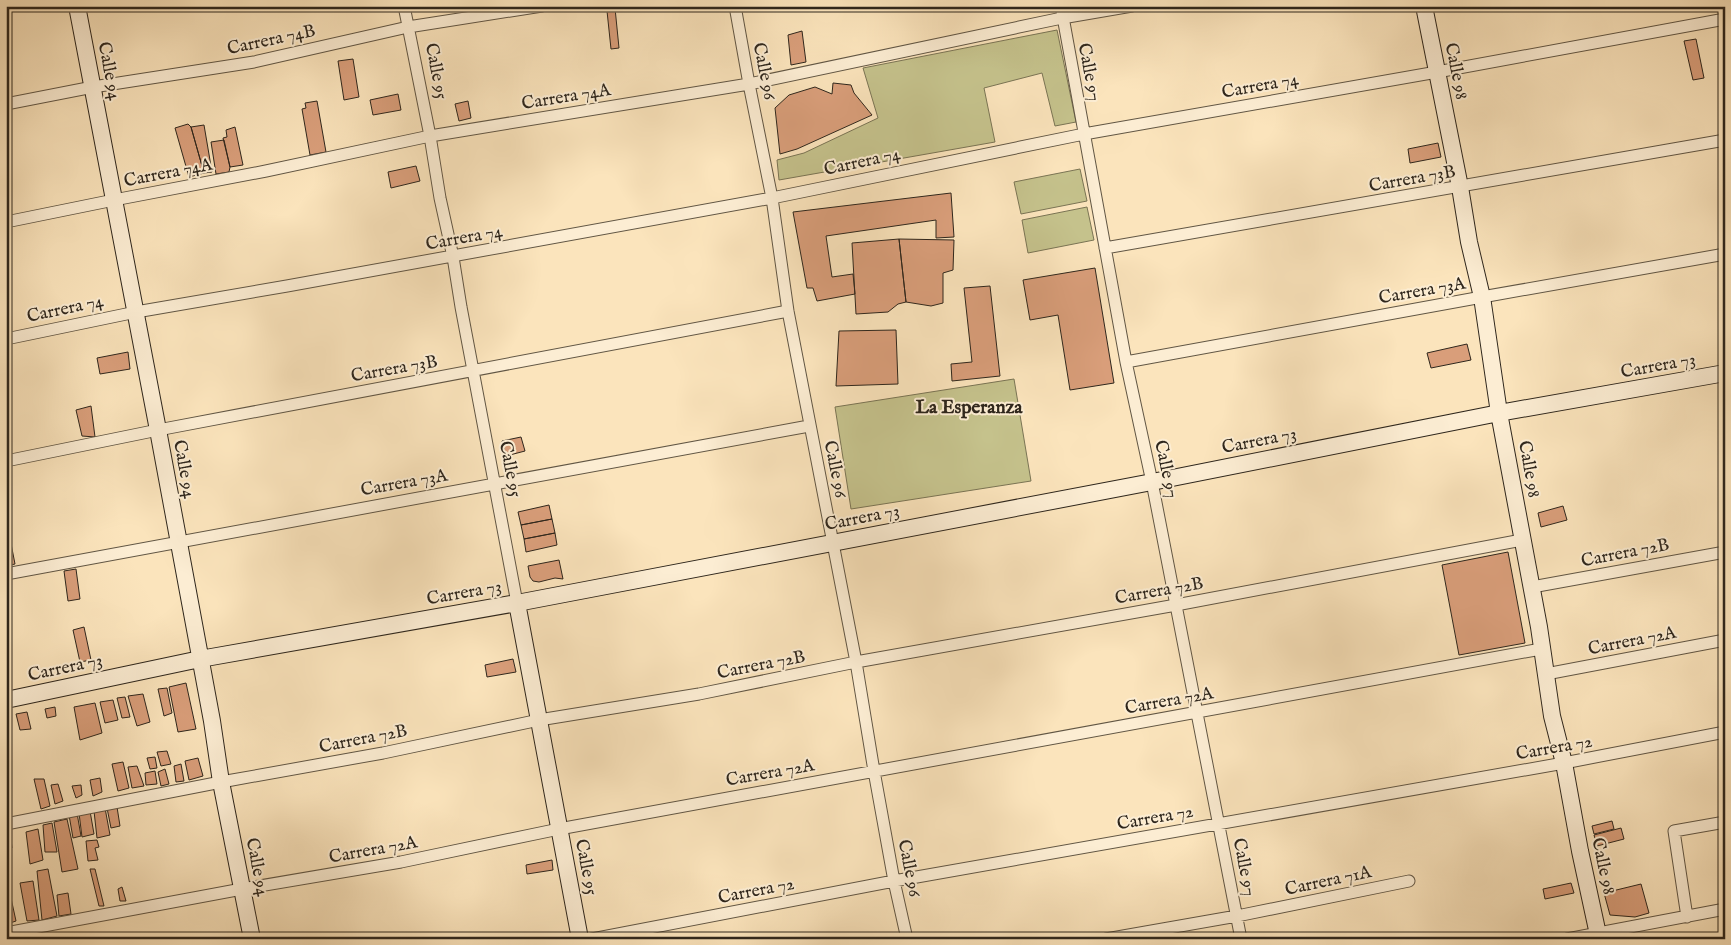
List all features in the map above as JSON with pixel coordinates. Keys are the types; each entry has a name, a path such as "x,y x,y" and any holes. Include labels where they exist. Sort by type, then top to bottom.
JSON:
{"street":[{"name":"Calle 94","path":"77,6 136,312 221,782 252,939"},
{"name":"Calle 95","path":"404,6 453,257 493,483 580,939"},
{"name":"Carrera 74B","path":"6,104 93,87 254,62 408,27 542,6"},
{"name":"Calle 96","path":"736,6 749,84 772,198 788,311 809,426 856,662 894,881 907,939"},
{"name":"Carrera 74A","path":"6,222 266,171 430,136 749,84 1062,12 1132,6"},
{"name":"Calle 98","path":"1424,6 1460,187 1468,242 1482,297 1499,413 1539,627 1552,716 1564,763 1580,851 1599,936"},
{"name":"Calle 97","path":"1062,12 1126,362 1152,482 1241,939"},
{"name":"Carrera 74","path":"6,339 136,312 453,257 772,198 1084,134 1725,19"},
{"name":"Carrera 73B","path":"1105,248 1725,140"},
{"name":"Carrera 73A","path":"1126,362 1725,254"},
{"name":"Carrera 73B","path":"6,461 158,430 788,311"},
{"name":"Carrera 73","path":"6,700 200,659 517,603 1152,482 1499,413 1725,373"},
{"name":"Carrera 73A","path":"6,574 809,426"},
{"name":"Carrera 72B","path":"6,824 383,753 539,720 699,694 856,662 1176,605 1522,540"},
{"name":"Carrera 72B","path":"1532,587 1725,552"},
{"name":"Carrera 72A","path":"1546,674 1725,640"},
{"name":"Carrera 72A","path":"6,934 242,889 401,862 559,829 874,770 1541,649"},
{"name":"Carrera 72","path":"592,939 894,881 1564,763 1725,732"},
{"path":"1687,916 1674,831 1725,822"},
{"name":"Carrera 71A","path":"1106,939 1236,916 1409,880"},
{"path":"1567,939 1599,936 1687,916 1725,910"}],"shaded area":[{"path":"1057,30 1076,122 1055,126 1042,73 984,88 995,142 779,180 777,160 804,153 878,118 863,68"},
{"path":"1080,169 1087,201 1021,214 1014,182"},
{"path":"1087,207 1094,240 1028,253 1022,220"},
{"path":"1014,379 1031,481 851,509 835,407"}],"building":[{"path":"615,8 619,48 611,49 607,11"},
{"path":"802,31 806,62 791,65 788,35"},
{"path":"1696,39 1704,78 1693,80 1684,41"},
{"path":"353,59 359,97 344,100 338,61"},
{"path":"833,83 851,85 854,93 872,115 797,149 780,154 775,108 789,95 815,87 832,94"},
{"path":"398,94 401,110 373,115 370,100"},
{"path":"317,101 326,152 310,155 302,109 306,108 305,103"},
{"path":"468,101 471,118 459,121 455,104"},
{"path":"188,124 191,127 204,173 189,177 175,128"},
{"path":"204,125 212,172 204,173 191,127"},
{"path":"235,127 243,165 230,167 223,138 227,137 226,130"},
{"path":"224,140 230,167 229,172 216,174 211,142"},
{"path":"1438,143 1441,157 1410,163 1408,149"},
{"path":"416,166 420,181 391,188 388,172"},
{"path":"951,193 954,237 936,238 936,220 826,236 832,277 853,274 855,294 817,301 813,288 807,288 793,212"},
{"path":"899,239 906,302 898,304 888,312 856,314 852,243"},
{"path":"899,239 954,240 953,270 943,273 943,303 931,306 906,302"},
{"path":"1095,268 1114,383 1070,390 1058,315 1030,320 1023,280"},
{"path":"990,286 1000,376 952,381 951,364 972,362 964,288"},
{"path":"896,330 898,384 836,386 839,331"},
{"path":"1467,344 1471,360 1431,368 1427,353"},
{"path":"128,352 130,369 100,374 97,358"},
{"path":"91,406 95,437 82,436 76,410"},
{"path":"521,437 525,451 506,456 502,441"},
{"path":"549,505 552,519 521,525 518,512"},
{"path":"1563,506 1567,520 1541,527 1538,513"},
{"path":"6,518 15,564 6,566"},
{"path":"552,519 555,533 524,539 521,525"},
{"path":"555,533 557,545 526,552 524,539"},
{"path":"1508,552 1525,643 1459,655 1442,565"},
{"path":"559,560 563,579 555,578 539,582 533,581 530,577 528,566"},
{"path":"76,569 80,599 68,601 64,571"},
{"path":"84,627 91,660 80,662 73,630"},
{"path":"513,659 516,672 487,677 485,665"},
{"path":"186,683 196,729 178,732 169,687"},
{"path":"167,688 172,713 164,716 158,689"},
{"path":"143,694 150,722 137,726 128,696"},
{"path":"125,697 130,717 122,718 117,698"},
{"path":"113,700 118,720 105,723 100,702"},
{"path":"95,703 102,733 80,740 74,707"},
{"path":"55,707 56,716 47,718 45,709"},
{"path":"27,712 31,729 20,730 16,714"},
{"path":"167,751 171,764 161,766 157,752"},
{"path":"155,757 157,768 150,769 147,758"},
{"path":"198,758 203,776 189,780 185,761"},
{"path":"123,762 129,788 118,791 112,764"},
{"path":"181,764 184,781 176,782 174,766"},
{"path":"137,766 144,786 132,788 128,767"},
{"path":"165,769 169,784 161,786 158,772"},
{"path":"155,771 157,784 146,785 145,773"},
{"path":"100,778 102,792 93,796 90,780"},
{"path":"34,779 44,779 50,806 41,809"},
{"path":"58,784 63,801 55,804 51,785"},
{"path":"81,785 82,795 76,798 72,786"},
{"path":"117,807 120,826 111,828 107,808"},
{"path":"105,808 110,835 97,838 94,811"},
{"path":"90,811 94,834 82,837 79,813"},
{"path":"77,813 81,836 73,838 69,815"},
{"path":"67,819 78,869 62,872 54,822"},
{"path":"1612,821 1614,829 1594,834 1592,826"},
{"path":"52,823 57,852 45,852 43,825"},
{"path":"1621,828 1624,839 1597,846 1594,835"},
{"path":"38,829 43,860 30,864 26,832"},
{"path":"6,831 10,831 12,848 6,848"},
{"path":"97,840 99,847 95,848 98,860 88,861 86,841"},
{"path":"552,860 553,870 527,874 526,865"},
{"path":"48,869 57,916 42,920 37,871"},
{"path":"90,869 95,869 104,906 99,906"},
{"path":"33,881 39,920 27,921 20,883"},
{"path":"1571,883 1574,893 1545,899 1543,889"},
{"path":"1641,884 1649,913 1635,917 1610,915 1604,893"},
{"path":"122,887 126,901 120,901 118,889"},
{"path":"6,889 9,889 16,921 7,924"},
{"path":"68,893 71,914 59,916 57,895"}],"district":[{"name":"La Esperanza","path":"969,406"}]}
